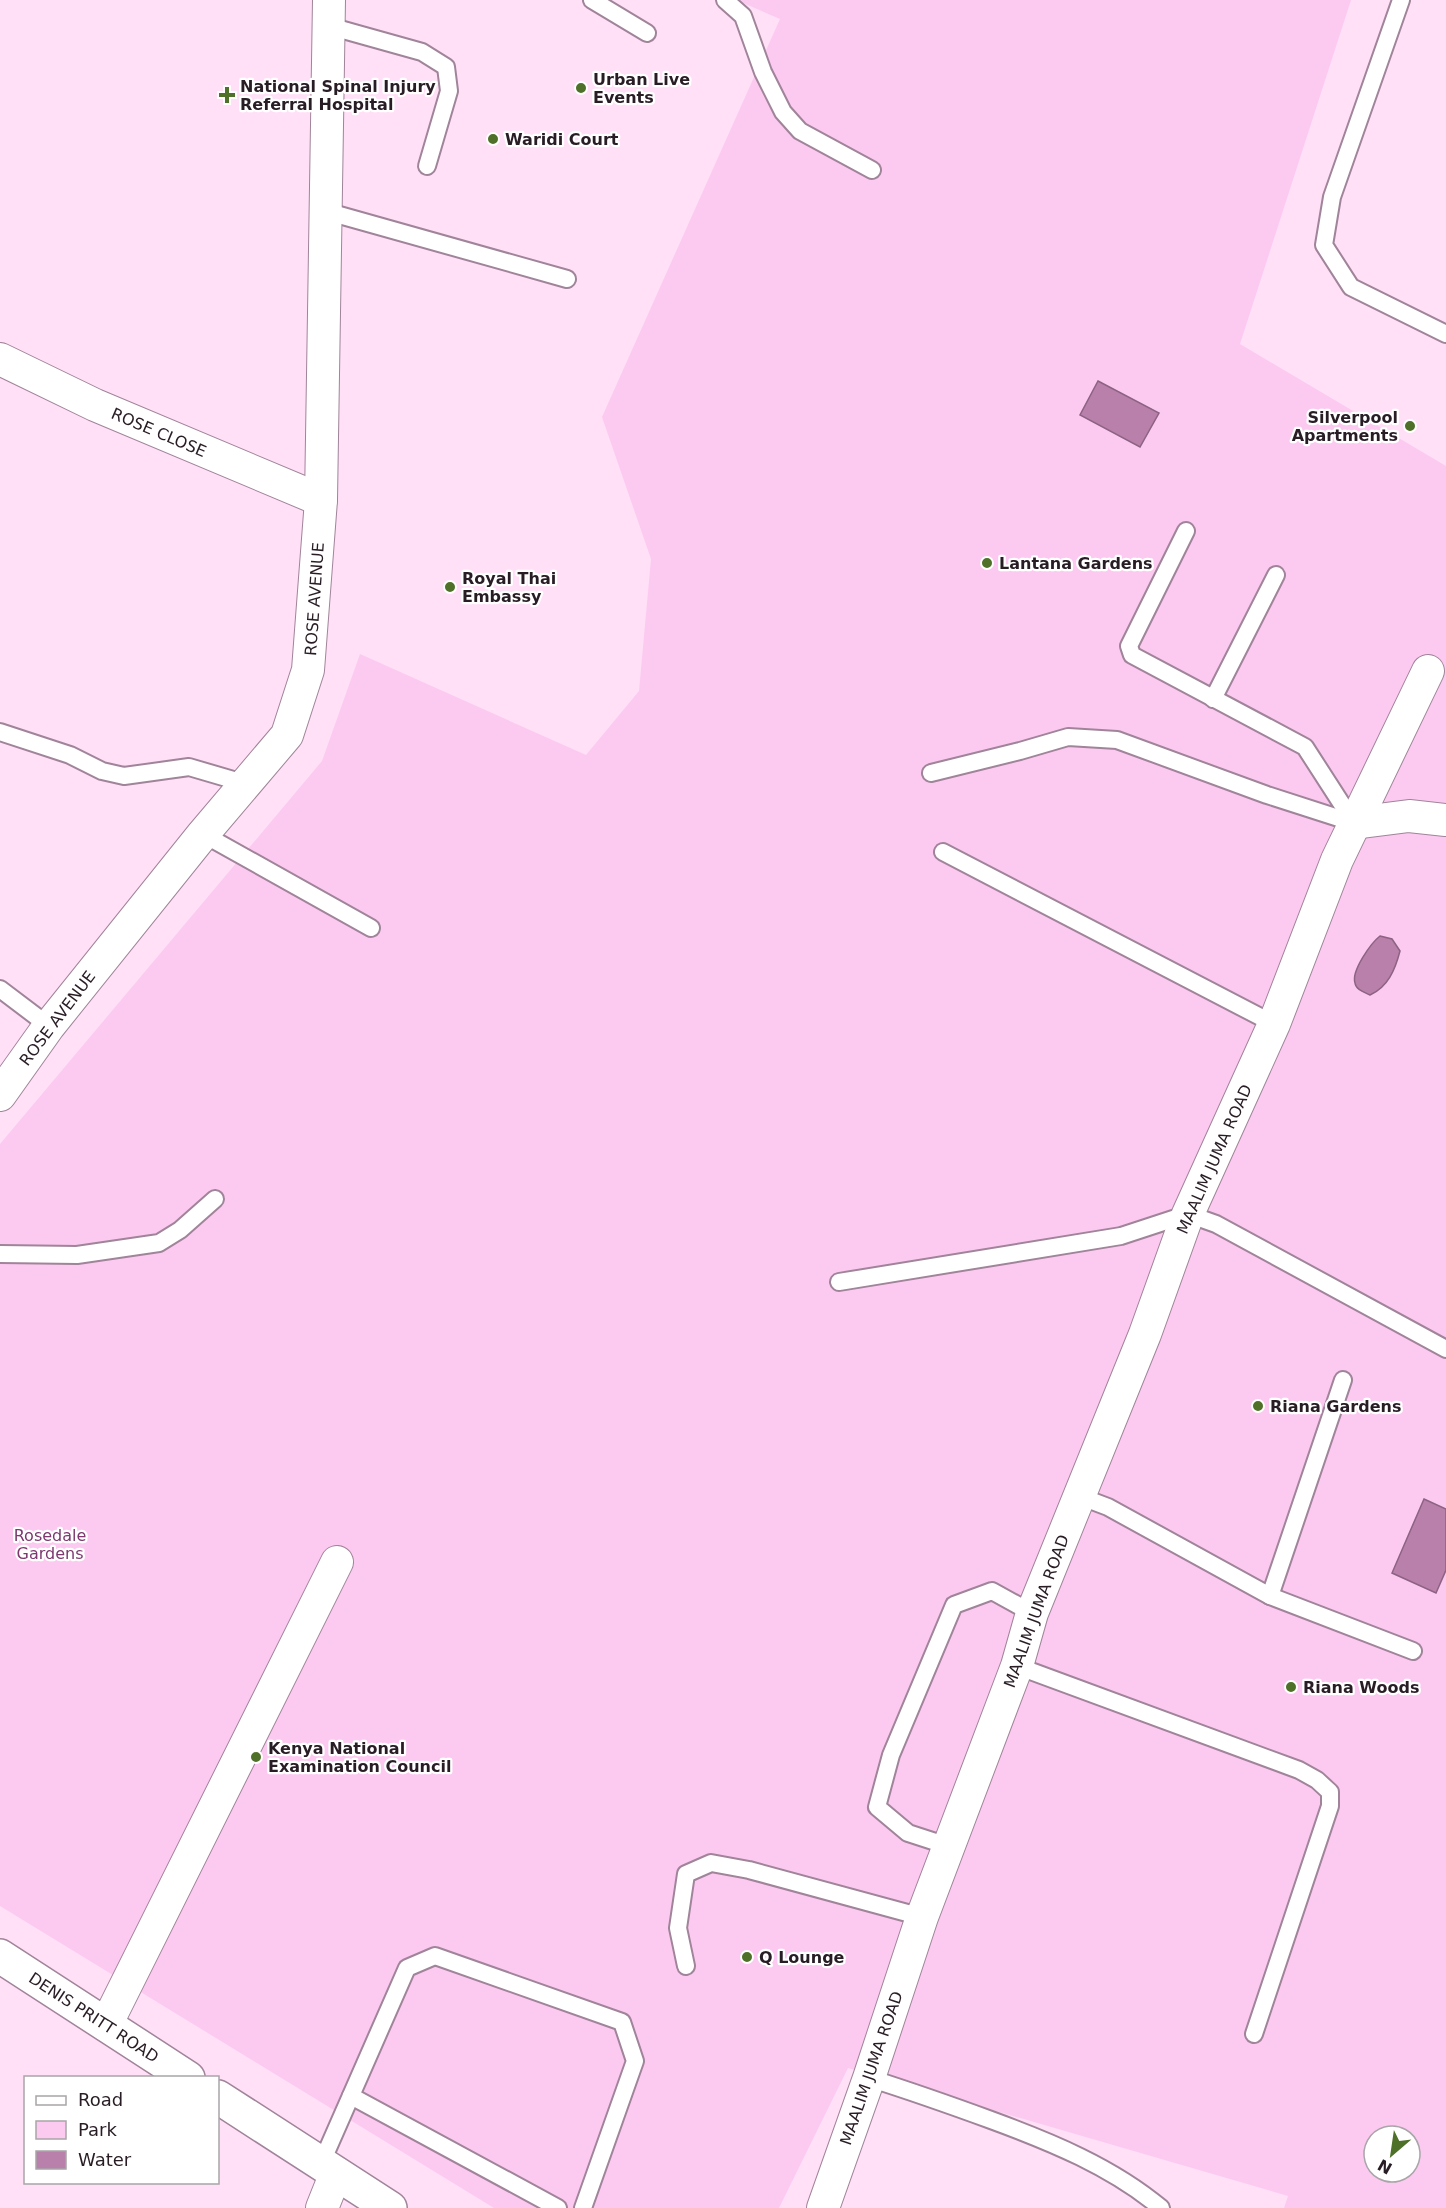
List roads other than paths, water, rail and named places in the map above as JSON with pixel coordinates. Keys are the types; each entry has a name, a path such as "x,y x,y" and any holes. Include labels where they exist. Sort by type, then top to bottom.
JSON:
{"main road":[{"name":"DENIS PRITT ROAD","path":"0,1956 185,2076"},
{"path":"219,2098 390,2208"}],"street":[{"name":"ROSE AVENUE","path":"0,1095 49,1026 203,834 287,735 308,670 321,500 328,13"},
{"name":"ROSE CLOSE","path":"0,359 95,405 321,500"},
{"name":"MAALIM JUMA ROAD","path":"823,2208 922,1917 1017,1666 1032,1613 1145,1334 1188,1214 1275,1024 1337,860 1428,671"},
{"path":"1354,823 1409,816 1446,820"},
{"path":"106,2025 337,1562"},
{"path":"322,2208 328,2168"}],"lane":[{"path":"592,0 646,33"},
{"path":"725,0 743,16 764,72 783,112 800,131 872,170"},
{"path":"1401,0 1332,197 1324,245 1351,287 1446,334"},
{"path":"328,13 422,51 446,67 449,91 427,166"},
{"path":"325,211 567,279"},
{"path":"1186,531 1129,646 1129,651 1132,655 1305,747 1313,756 1354,823"},
{"path":"1213,699 1276,575"},
{"path":"0,732 70,755 102,771 124,776 189,767 247,784"},
{"path":"931,772 1068,737 1117,740 1267,795 1354,823"},
{"path":"203,834 370,928"},
{"path":"944,852 1275,1024"},
{"path":"0,989 49,1026"},
{"path":"0,1254 76,1255 159,1243 180,1230 215,1199"},
{"path":"839,1282 1121,1236 1188,1214 1216,1224 1446,1349"},
{"path":"1270,1596 1343,1380"},
{"path":"1079,1496 1108,1508 1270,1596 1413,1651"},
{"path":"948,1846 908,1833 877,1808 891,1755 954,1605 992,1591 1032,1613"},
{"path":"1017,1666 1299,1770 1317,1780 1329,1792 1330,1806 1254,2034"},
{"path":"686,1966 678,1928 686,1874 711,1863 749,1870 922,1917"},
{"path":"328,2168 351,2096 407,1968 435,1956 622,2022 635,2061 582,2208"},
{"path":"869,2078 921,2093 1044,2139 1137,2188 1161,2208"},
{"path":"351,2096 558,2208"}],"water":[{"path":"1098,381 1159,413 1140,447 1080,415"},
{"path":"1380,936 1392,939 1400,951 1396,965 1386,983 1370,995 1357,987 1356,972 1363,958"},
{"path":"1424,1499 1446,1509 1446,1570 1436,1593 1392,1573"}],"place":[{"name":"Urban Live Events","path":"581,88"},
{"name":"National Spinal Injury Referral Hospital","path":"227,95"},
{"name":"Waridi Court","path":"493,139"},
{"name":"Silverpool Apartments","path":"1410,426"},
{"name":"Lantana Gardens","path":"987,563"},
{"name":"Royal Thai Embassy","path":"450,587"},
{"name":"Riana Gardens","path":"1258,1406"},
{"name":"Riana Woods","path":"1291,1687"},
{"name":"Kenya National Examination Council","path":"256,1757"},
{"name":"Q Lounge","path":"747,1957"}],"park label":[{"name":"Rosedale Gardens","path":"50,1544"}]}
